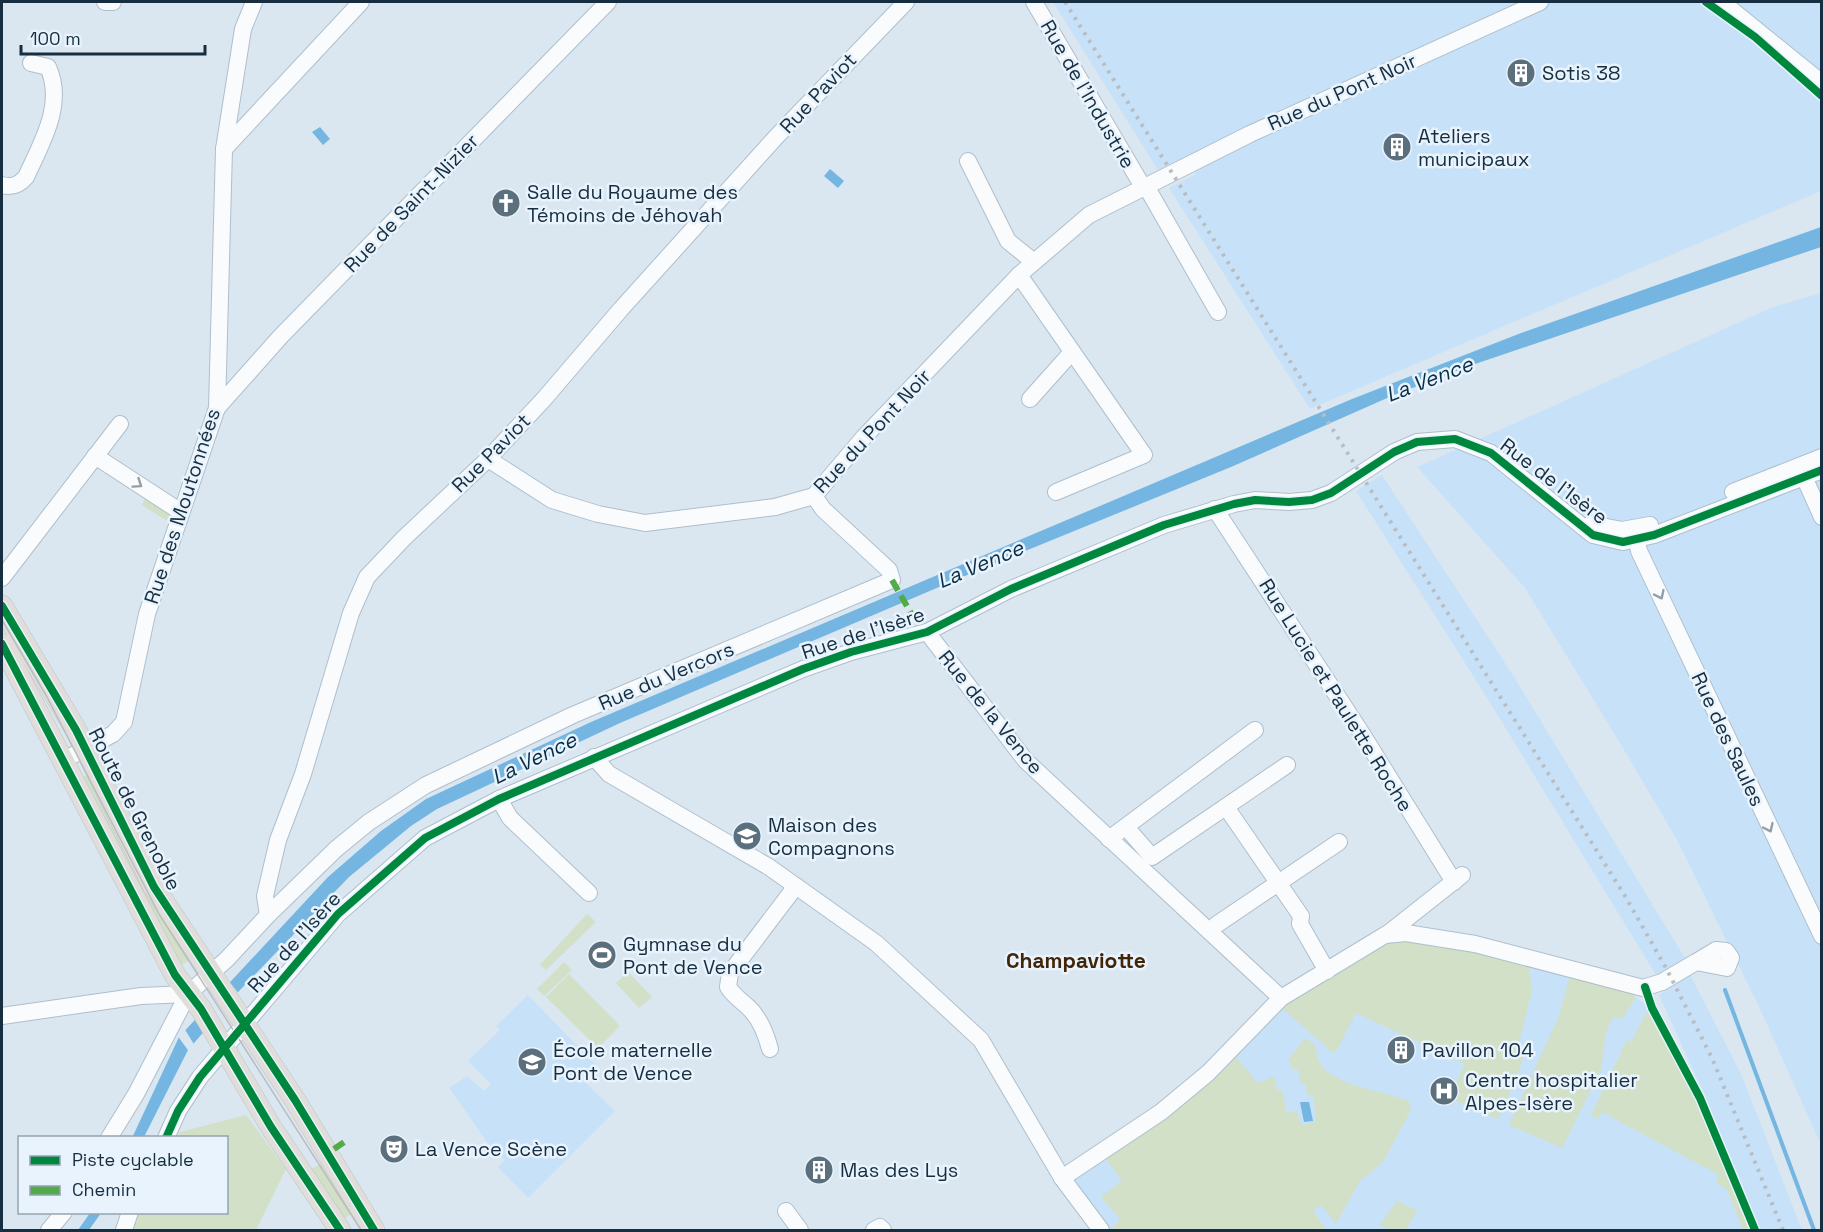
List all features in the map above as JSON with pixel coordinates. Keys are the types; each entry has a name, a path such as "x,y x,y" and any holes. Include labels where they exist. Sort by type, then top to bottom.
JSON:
{"main road":[{"name":"Route de Grenoble","path":"2,606 86,749 111,804 154,887 242,1019 374,1230"},
{"name":"Route de Grenoble","path":"2,644 62,761 194,1002 340,1230"}],"street":[{"path":"105,2 113,2"},
{"name":"Rue des Moutonnées","path":"62,761 113,734 124,722 147,614 217,408 224,149 243,29 254,2"},
{"path":"224,149 362,2"},
{"name":"Rue de Saint-Nizier","path":"217,408 281,336 608,2"},
{"name":"Rue Paviot","path":"268,915 265,896 278,840 303,774 351,613 367,577 404,538 488,459 777,136 906,2"},
{"name":"Rue de l'Industrie","path":"1034,2 1144,186"},
{"name":"Rue du Pont Noir","path":"488,459 552,500 598,514 645,523 775,507 814,496 864,437 1019,275 1089,215 1259,129 1540,2"},
{"path":"1722,2 1782,48 1821,83"},
{"path":"1741,2 1762,22 1782,48"},
{"path":"2,185 8,187 20,184 26,177 48,125 56,95 48,67 32,63"},
{"path":"968,161 1008,241 1034,262"},
{"path":"1144,186 1218,312"},
{"path":"1019,275 1144,455 1056,492"},
{"path":"1030,399 1072,352"},
{"path":"2,578 120,424"},
{"name":"Rue de l'Isère","path":"167,1136 220,1043 338,914 425,838 499,799 803,669 851,652 927,632 1011,590 1164,525 1215,509 1255,500 1312,500 1331,493 1394,452 1417,442 1455,439 1491,453 1573,518 1641,534 1821,470"},
{"path":"96,456 181,512"},
{"name":"Rue de l'Isère","path":"1641,534 1821,457"},
{"path":"1804,477 1821,517"},
{"name":"Rue du Vercors","path":"268,915 336,849 369,822 426,785 564,719 892,580 889,570 823,508 814,496"},
{"name":"Rue Lucie et Paulette Roche","path":"1215,509 1458,878 1386,935"},
{"name":"Rue des Saules","path":"1641,534 1821,936"},
{"name":"Rue de la Vence","path":"927,632 1026,761 1281,998"},
{"path":"1109,839 1255,729"},
{"path":"594,757 609,774 726,841 796,886 876,943 981,1040 1062,1178 1101,1230"},
{"path":"1132,834 1152,857 1287,765"},
{"path":"499,799 510,818 589,893"},
{"path":"1226,807 1301,916 1300,924 1327,971"},
{"path":"1216,925 1340,842"},
{"path":"770,1049 767,1036 754,1012 735,998 728,987 730,973 796,886"},
{"path":"110,1136 194,1002 268,915"},
{"path":"1062,1178 1161,1112 1208,1073 1281,998 1386,935 1406,933 1475,944 1643,988 1662,982 1696,962"},
{"path":"2,1016 147,996 194,1002"},
{"path":"786,1211 800,1230"},
{"path":"49,1230 62,1214"},
{"path":"124,1230 129,1214"},
{"path":"874,1230 880,1227 883,1230"}],"shaded area":[{"path":"1053,2 1821,2 1821,191 1310,409 1169,188 1196,174 1186,156 1158,170"},
{"path":"1821,293 1821,1145 1761,1011 1677,840 1620,743 1525,588 1417,467 1773,307"},
{"path":"1382,475 1511,672 1685,958 1656,975 1484,693 1356,491"},
{"name":"Centre hospitalier Alpes-Isère","path":"1427,941 1621,987 1649,1007 1696,1100 1749,1230 1107,1230 1071,1179 1207,1083 1288,1003"},
{"path":"1690,974 1742,1076 1802,1230 1759,1230 1705,1096 1659,995"},
{"path":"528,995 595,1064 581,1078 615,1111 528,1198 498,1167 505,1160 487,1142 449,1088 467,1076 484,1091 491,1084 468,1061 500,1030 496,1026"}],"green space":[{"path":"148,492 172,509 167,521 142,505"},
{"path":"89,774 196,957 179,966 79,778"},
{"path":"587,914 596,922 546,970 540,965"},
{"path":"1405,940 1427,941 1528,963 1532,990 1519,1043 1525,1052 1498,1119 1449,1098 1465,1064 1356,1013 1337,1050 1332,1052 1283,1009 1288,1003 1386,943"},
{"path":"564,962 572,970 544,996 537,989"},
{"path":"628,972 652,997 639,1008 616,983"},
{"path":"569,974 620,1026 598,1048 546,997"},
{"path":"1570,975 1621,987 1636,997 1622,1019 1613,1017 1606,1033 1601,1070 1562,1148 1509,1125 1559,1016"},
{"path":"1649,1007 1696,1100 1749,1230 1743,1230 1727,1190 1716,1182 1719,1175 1602,1112 1598,1119 1591,1115 1627,1040 1631,1042"},
{"path":"1305,1038 1315,1045 1317,1056 1326,1071 1360,1087 1409,1101 1411,1110 1383,1162 1360,1181 1336,1224 1321,1205 1313,1210 1326,1230 1110,1230 1120,1219 1101,1197 1122,1181 1102,1154 1235,1056 1258,1083 1274,1076 1277,1090 1282,1090 1287,1113 1296,1111 1302,1125 1316,1121 1313,1095 1307,1095 1306,1084 1301,1084 1298,1069 1292,1070 1291,1063 1287,1061"},
{"path":"246,1115 286,1169 256,1230 131,1230 139,1214 228,1214 228,1136 178,1136 180,1132"},
{"path":"327,1160 355,1211 341,1221 307,1172"},
{"path":"1397,1201 1417,1210 1406,1230 1390,1230 1380,1225"}],"water":[{"path":"320,127 330,139 323,145 312,132"},
{"path":"830,169 844,181 838,188 824,176"},
{"name":"La Vence","path":"1821,227 1821,247 1475,364 1394,395 1231,467 986,567 620,723 437,809 411,826 349,877 240,990 188,1050 145,1136 133,1136 179,1037 328,877 381,831 426,799 591,722 1352,399 1521,333"},
{"path":"1300,1102 1309,1102 1313,1121 1304,1122"},
{"path":"89,1214 100,1214 89,1230 78,1230"}],"pier":[{"path":"228,980 240,995 205,1035 194,1019"},
{"path":"184,1028 195,1046 190,1053 177,1035"}],"waterway":[{"path":"1725,990 1814,1230"}],"tram line":[{"path":"2,620 47,697 159,914 361,1230"}],"railway":[{"path":"1065,2 1625,896 1666,968 1712,1058 1783,1230"}],"marked path":[{"path":"892,580 912,615"},
{"path":"334,1149 349,1139"}],"cycle path":[{"path":"1706,2 1755,37 1822,96"},
{"path":"167,1136 178,1111 200,1077 338,914 425,838 499,799 803,669 851,652 927,632 1011,589 1164,525 1234,504 1255,500 1289,502 1312,500 1331,493 1394,452 1417,442 1455,439 1491,453 1593,535 1623,542 1654,535 1822,470"},
{"path":"2,606 76,730 154,887 295,1100 374,1230"},
{"path":"2,644 175,975 201,1009 271,1127 340,1230"},
{"path":"1645,987 1652,1008 1700,1098 1755,1230"}],"place":[{"name":"Sotis 38","path":"1521,73"},
{"name":"Ateliers municipaux","path":"1397,147"},
{"name":"Salle du Royaume des Témoins de Jéhovah","path":"506,203"},
{"name":"Maison des Compagnons","path":"747,836"},
{"name":"Gymnase du Pont de Vence","path":"602,955"},
{"name":"Pavillon 104","path":"1401,1050"},
{"name":"École maternelle Pont de Vence","path":"532,1062"},
{"name":"Centre hospitalier Alpes-Isère","path":"1444,1091"},
{"name":"La Vence Scène","path":"394,1149"},
{"name":"Mas des Lys","path":"819,1170"}],"district":[{"name":"Champaviotte","path":"1076,960"}]}
